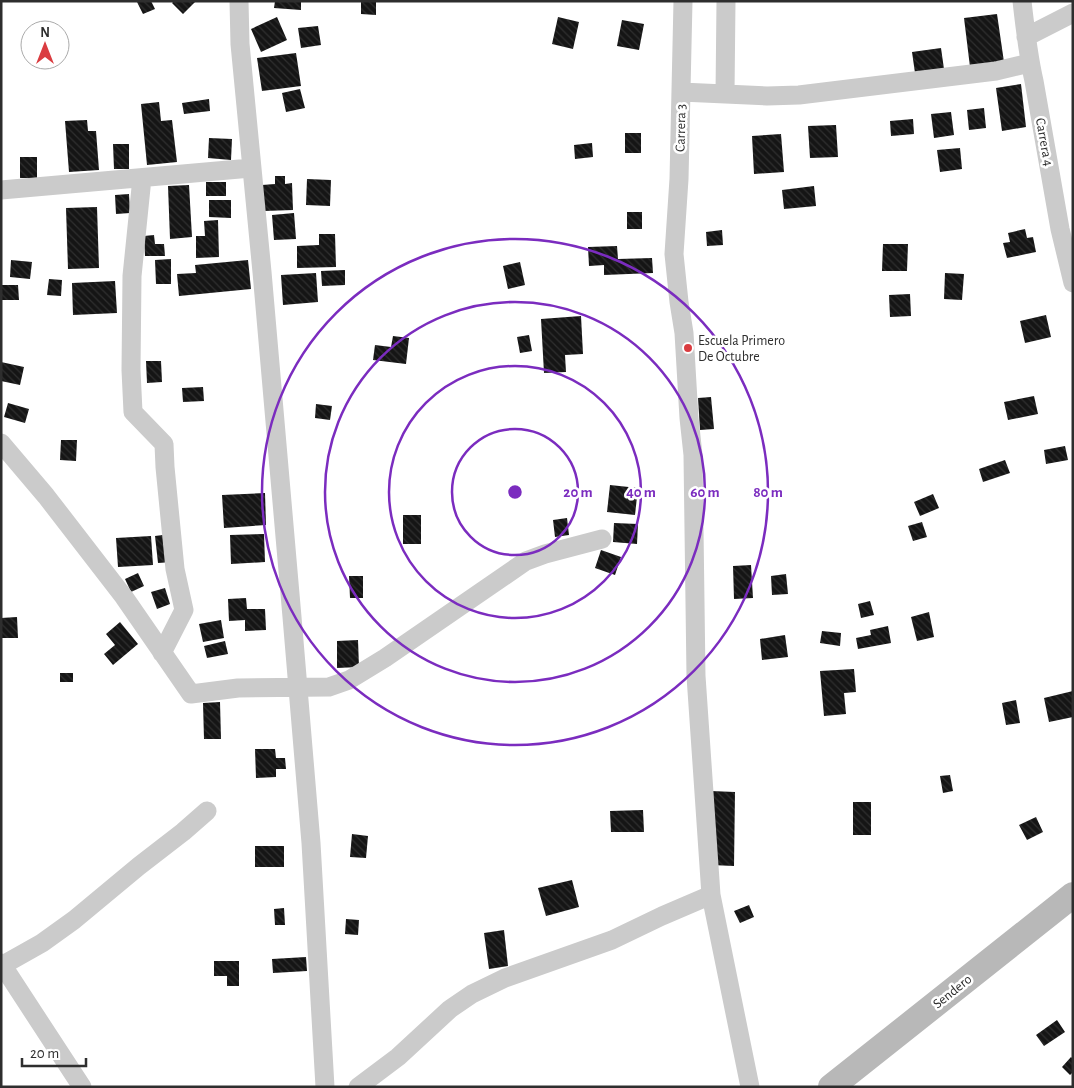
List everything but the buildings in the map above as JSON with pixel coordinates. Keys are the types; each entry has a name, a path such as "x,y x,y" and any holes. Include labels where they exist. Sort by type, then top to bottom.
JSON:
{"main road":[{"name":"Sendero","path":"831,1087 1073,895"}],"street":[{"path":"239,1 240,44 298,688 310,843 325,1087"},
{"name":"Carrera 3","path":"683,1 679,179 674,254 684,333 693,455 696,676 711,895 750,1087"},
{"path":"725,94 726,1"},
{"name":"Carrera 4","path":"1022,1 1030,63 1060,229 1073,283"},
{"path":"1026,37 1073,13"},
{"path":"681,92 767,96 800,95 996,72 1030,63"},
{"path":"1,190 251,168"},
{"path":"142,178 132,276 131,370 133,412 164,444 175,569 184,610 162,653"},
{"path":"1,443 46,496 124,597 191,694 238,688 329,687 349,680 385,658 526,561 602,539"},
{"path":"82,1087 2,964 42,943 74,920 207,811"},
{"path":"358,1087 398,1057 450,1009 472,994 505,978 612,940 711,895"}],"place":[{"name":"Escuela Primero De Octubre","path":"688,348"}]}
